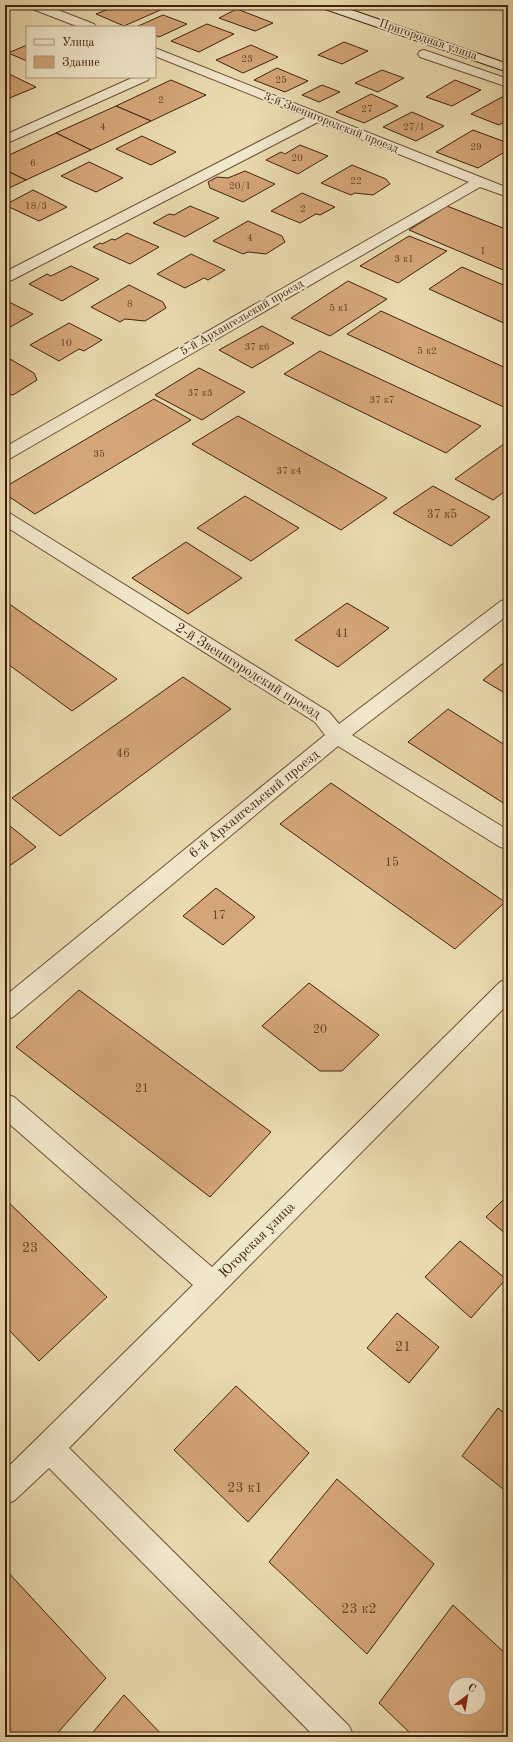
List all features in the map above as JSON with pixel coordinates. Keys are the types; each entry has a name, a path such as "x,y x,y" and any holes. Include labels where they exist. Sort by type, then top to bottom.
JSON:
{"street":[{"path":"34,5 87,26"},
{"name":"Пригородная улица","path":"326,5 508,68"},
{"name":"3-й Звенигородский проезд","path":"156,52 508,193"},
{"path":"424,54 508,83"},
{"path":"161,69 178,61"},
{"path":"5,140 142,78"},
{"path":"5,278 317,117"},
{"name":"5-й Архангельский проезд","path":"5,454 479,182"},
{"name":"2-й Звенигородский проезд","path":"5,518 322,717 337,736 508,841"},
{"name":"6-й Архангельский проезд","path":"5,1010 337,736 508,605"},
{"name":"Югорская улица","path":"5,1490 50,1448 508,989"},
{"path":"5,1104 212,1284"},
{"path":"50,1448 338,1737"}],"building":[{"path":"119,5 158,5 165,8 124,26 96,14"},
{"path":"237,9 273,23 255,31 219,18"},
{"path":"163,15 187,24 159,37 156,36 156,26 138,26"},
{"path":"207,24 234,34 199,52 171,41"},
{"path":"344,42 368,51 342,64 318,55"},
{"path":"26,45 26,61 8,53"},
{"path":"251,45 278,57 243,73 216,60"},
{"path":"277,68 308,81 285,92 254,80"},
{"path":"382,70 404,78 378,92 355,83"},
{"path":"9,74 36,87 5,100 5,76"},
{"path":"171,80 206,95 151,121 116,106"},
{"path":"455,80 481,90 452,106 426,97"},
{"path":"322,85 340,92 319,102 302,95"},
{"path":"371,94 398,106 364,123 336,112"},
{"path":"502,97 508,99 508,120 499,125 471,114"},
{"path":"116,106 151,121 91,150 56,133"},
{"path":"412,112 444,126 416,141 383,127"},
{"path":"473,130 508,143 508,150 478,168 436,152"},
{"path":"56,133 91,150 26,180 5,170 5,157"},
{"path":"142,136 176,152 151,165 116,149"},
{"path":"300,145 328,156 298,174 266,160 281,152 285,154"},
{"path":"89,162 123,178 96,192 61,176"},
{"path":"352,165 386,179 390,184 373,195 355,193 351,195 321,183"},
{"path":"5,170 26,180 5,190"},
{"path":"245,171 275,184 243,202 210,188 208,182 217,177 228,178"},
{"path":"33,190 67,207 39,221 5,205"},
{"path":"302,193 335,207 320,215 316,214 300,223 271,211"},
{"path":"190,206 219,218 185,237 153,223 169,214 174,215"},
{"path":"447,206 508,230 508,272 409,230"},
{"path":"248,221 282,236 285,242 266,254 248,252 243,254 213,241"},
{"path":"127,233 159,247 130,264 93,247 112,239 115,240"},
{"path":"409,236 447,251 398,283 360,266"},
{"path":"191,254 225,270 208,280 204,278 185,288 157,274"},
{"path":"71,266 99,279 62,301 29,284 47,274 51,276"},
{"path":"462,267 508,287 508,325 429,289"},
{"path":"348,281 387,299 330,336 291,318"},
{"path":"129,285 163,302 166,308 145,321 125,319 120,322 91,307"},
{"path":"5,300 33,314 5,330"},
{"path":"381,311 508,369 508,409 347,334"},
{"path":"69,323 102,340 84,351 79,349 59,361 30,345"},
{"path":"262,326 294,343 252,368 219,350"},
{"path":"320,351 481,426 446,453 284,374"},
{"path":"5,356 34,373 37,380 13,395 5,393"},
{"path":"199,368 245,392 202,420 155,395"},
{"path":"154,399 191,420 35,514 5,494 5,487"},
{"path":"238,416 387,498 341,530 192,444"},
{"path":"508,441 508,489 493,500 455,479"},
{"path":"433,486 490,517 451,546 393,513"},
{"path":"245,496 299,528 251,561 197,528"},
{"path":"186,542 242,578 188,614 132,578"},
{"path":"5,601 117,679 72,711 5,662"},
{"path":"347,603 389,628 338,667 295,640"},
{"path":"508,659 508,695 483,680"},
{"path":"183,677 231,709 60,836 12,798"},
{"path":"448,709 508,747 508,806 408,742"},
{"path":"331,783 505,902 455,949 280,824"},
{"path":"5,822 36,847 5,869"},
{"path":"216,888 255,917 223,945 183,916"},
{"path":"309,983 379,1035 342,1071 320,1071 262,1026"},
{"path":"79,990 271,1132 210,1197 16,1047"},
{"path":"508,1195 508,1236 486,1217"},
{"path":"5,1199 107,1297 39,1361 5,1326"},
{"path":"460,1241 506,1279 471,1318 425,1277"},
{"path":"397,1313 439,1347 409,1383 367,1348"},
{"path":"236,1386 309,1453 248,1522 174,1450"},
{"path":"498,1408 508,1416 508,1493 462,1456"},
{"path":"337,1479 434,1564 367,1654 269,1562"},
{"path":"5,1569 106,1678 54,1737 5,1737"},
{"path":"453,1605 508,1656 508,1737 414,1737 379,1703"},
{"path":"124,1695 164,1737 89,1737"}]}
